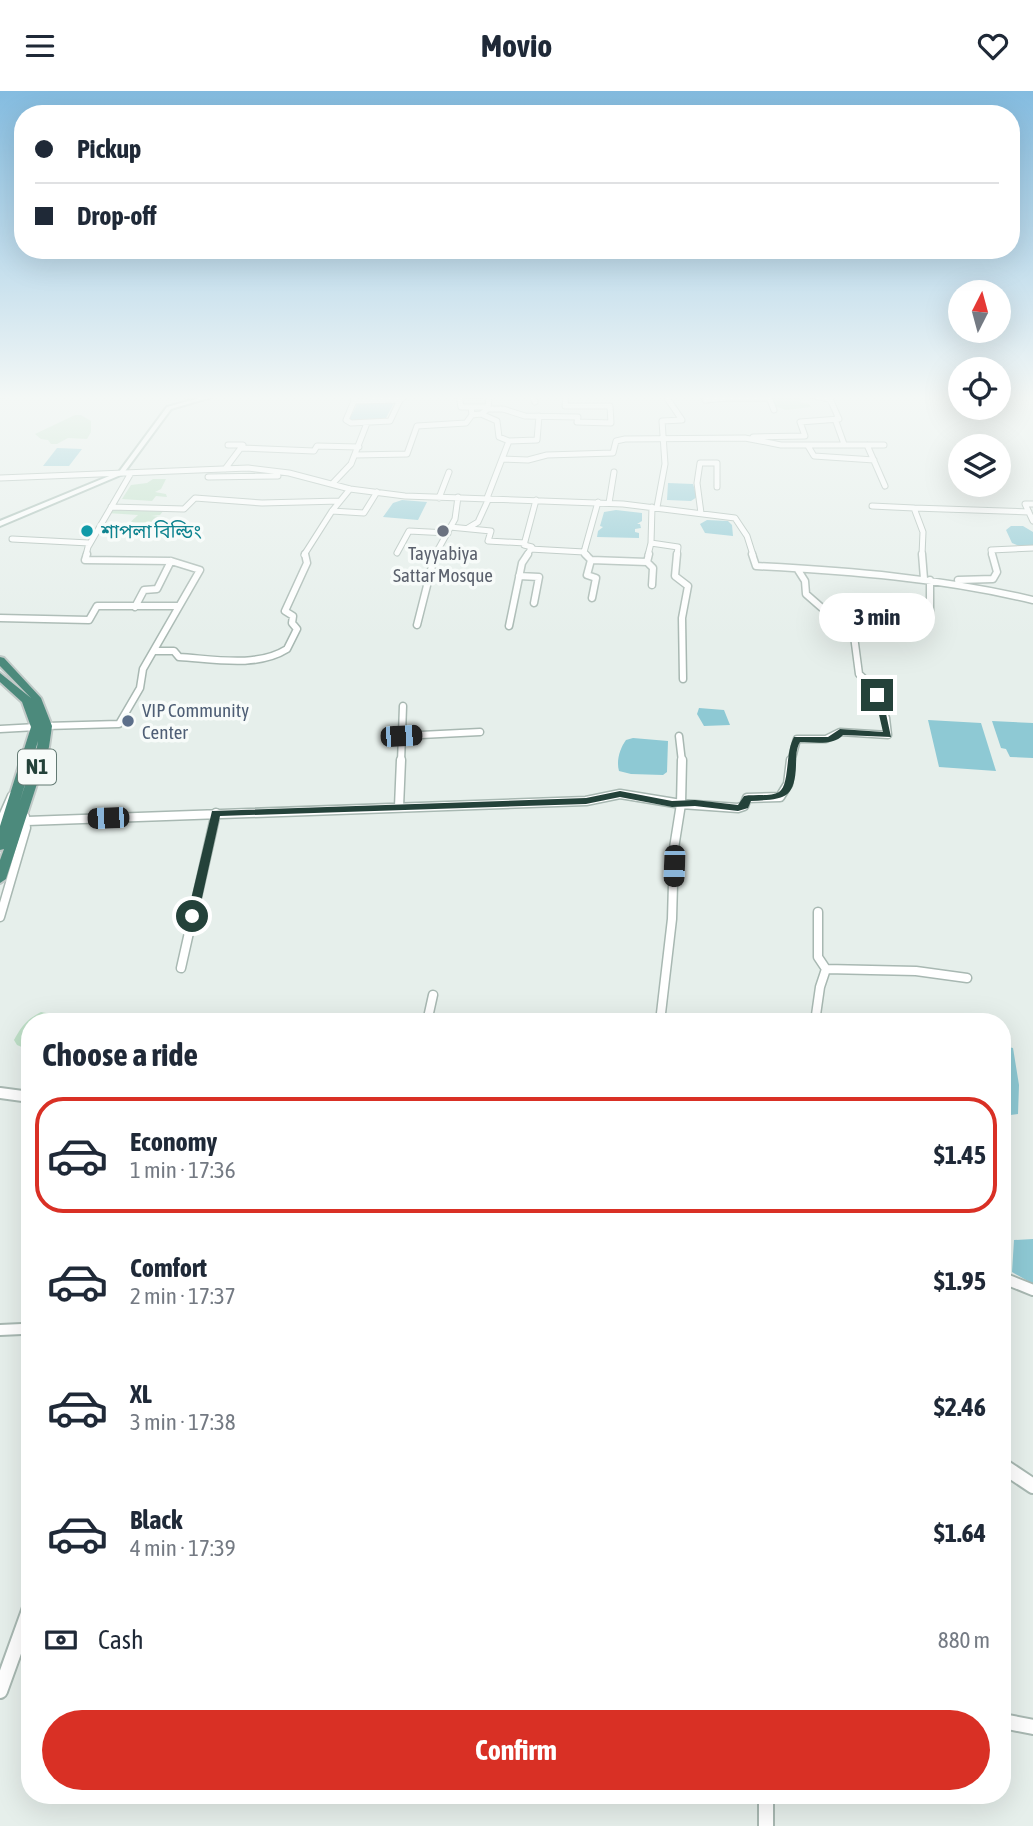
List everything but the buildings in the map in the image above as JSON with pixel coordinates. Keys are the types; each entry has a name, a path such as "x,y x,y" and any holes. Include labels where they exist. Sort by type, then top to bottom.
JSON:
{"highway":[{"name":"N1","path":"0,660 36,698 33,706"},
{"name":"N1","path":"0,668 33,706 41,727 24,789 0,846"},
{"name":"N1","path":"0,676 33,706"},
{"name":"N1","path":"0,685 33,706"},
{"name":"N1","path":"0,879 25,816 24,789"}],"main road":[{"path":"0,523 114,476"}],"street":[{"path":"0,478 49,476"},
{"path":"0,729 119,724 140,688 143,679 140,676 200,570 171,561 85,560 88,545 129,476"},
{"path":"208,477 278,476"},
{"path":"300,476 350,489 439,498 598,502 729,517 738,521 747,536 756,566 765,569 844,569 954,583 1033,600"},
{"path":"333,483 343,476"},
{"path":"439,498 447,476"},
{"path":"466,529 478,522 496,476"},
{"path":"609,503 613,476"},
{"path":"648,562 654,507 663,496 663,476"},
{"path":"698,476 701,513"},
{"path":"717,476 717,487"},
{"path":"881,476 885,486"},
{"path":"155,651 174,651 179,657 256,659 275,655 289,647 297,629 292,623 292,615 285,611 307,563 304,555 332,511 350,489"},
{"path":"332,511 364,513 377,492"},
{"path":"417,625 435,553 460,504 458,497"},
{"path":"111,507 184,509 195,498 262,503 340,501"},
{"path":"524,543 536,500"},
{"path":"584,552 598,502"},
{"path":"1033,503 1025,504 1033,521"},
{"path":"872,506 1029,512"},
{"path":"915,508 923,532 921,546 930,617 923,618"},
{"path":"453,520 478,522"},
{"path":"397,553 409,531 491,531 488,541 524,543 532,547 522,563 509,626"},
{"path":"12,539 88,545"},
{"path":"651,543 678,547 675,576 688,586 682,618 683,679"},
{"path":"954,583 959,580 993,579 997,572 991,550 996,547 1033,548"},
{"path":"530,549 584,552 591,560 648,562 653,568 652,585"},
{"path":"591,560 587,575 596,578 592,598"},
{"path":"135,607 144,590 157,589 171,561"},
{"path":"0,917 25,816 216,813 586,801 620,794 681,804 738,808 744,806 747,798 779,797 787,790 791,776 792,747 797,739 828,740 835,738 840,732 888,736 886,718 875,689 859,674 854,636 806,594 806,582 798,570"},
{"path":"519,576 539,577 534,603"},
{"path":"0,618 89,620 97,607 178,606"},
{"path":"399,807 403,706"},
{"path":"401,736 480,732"},
{"path":"661,1013 672,919 674,848 681,804 682,751 679,736"},
{"path":"0,823 8,801 24,789"},
{"path":"181,968 216,813"},
{"path":"818,912 818,957 826,969"},
{"path":"826,969 916,971 967,978"},
{"path":"816,1013 826,969"},
{"path":"429,1013 433,995"},
{"path":"0,1093 21,1096"},
{"path":"1011,1281 1033,1290"},
{"path":"0,1330 21,1329"},
{"path":"1011,1471 1033,1486"},
{"path":"0,1691 21,1633"},
{"path":"1011,1722 1033,1727"},
{"path":"766,1804 766,1826"}],"green space":[{"path":"153,479 166,479 161,489 155,492 166,494 167,497 156,496 152,501 122,499 131,485 147,483"},
{"path":"112,508 164,510 160,515 151,516 166,517 149,538 122,537 124,528 138,515 107,513"},
{"path":"21,1029 21,1047 14,1040"}],"water":[{"path":"668,483 693,484 697,497 691,501 667,500"},
{"path":"402,500 427,502 418,520 383,517 393,503"},
{"path":"616,510 642,513 642,521 637,524 640,524 641,528 635,529 639,538 597,537 598,531 603,527 600,526 604,512"},
{"path":"707,520 728,521 732,525 733,536 705,533 700,524"},
{"path":"1011,526 1023,526 1033,532 1033,547 1012,543 1006,530"},
{"path":"699,708 724,710 730,725 704,726 697,714"},
{"path":"928,720 981,723 996,771 939,767"},
{"path":"992,721 1033,723 1033,758 1010,757 1006,749 1001,748"},
{"path":"633,738 668,741 667,772 663,775 619,771 618,759 622,747 626,740"},
{"path":"1011,1048 1019,1085 1018,1114 1011,1115"},
{"path":"1033,1239 1033,1284 1012,1272 1014,1240"}],"place":[{"name":"শাপলা বিল্ডিং","path":"87,531"},
{"name":"Tayyabiya Sattar Mosque","path":"443,531"},
{"name":"VIP Community Center","path":"128,721"}],"route":[{"path":"192,916 216,813 586,801 620,794 672,804 695,803 738,808 744,806 747,798 779,797 787,790 791,776 792,747 797,739 828,740 835,738 840,732 888,736 886,718 877,695"}]}
